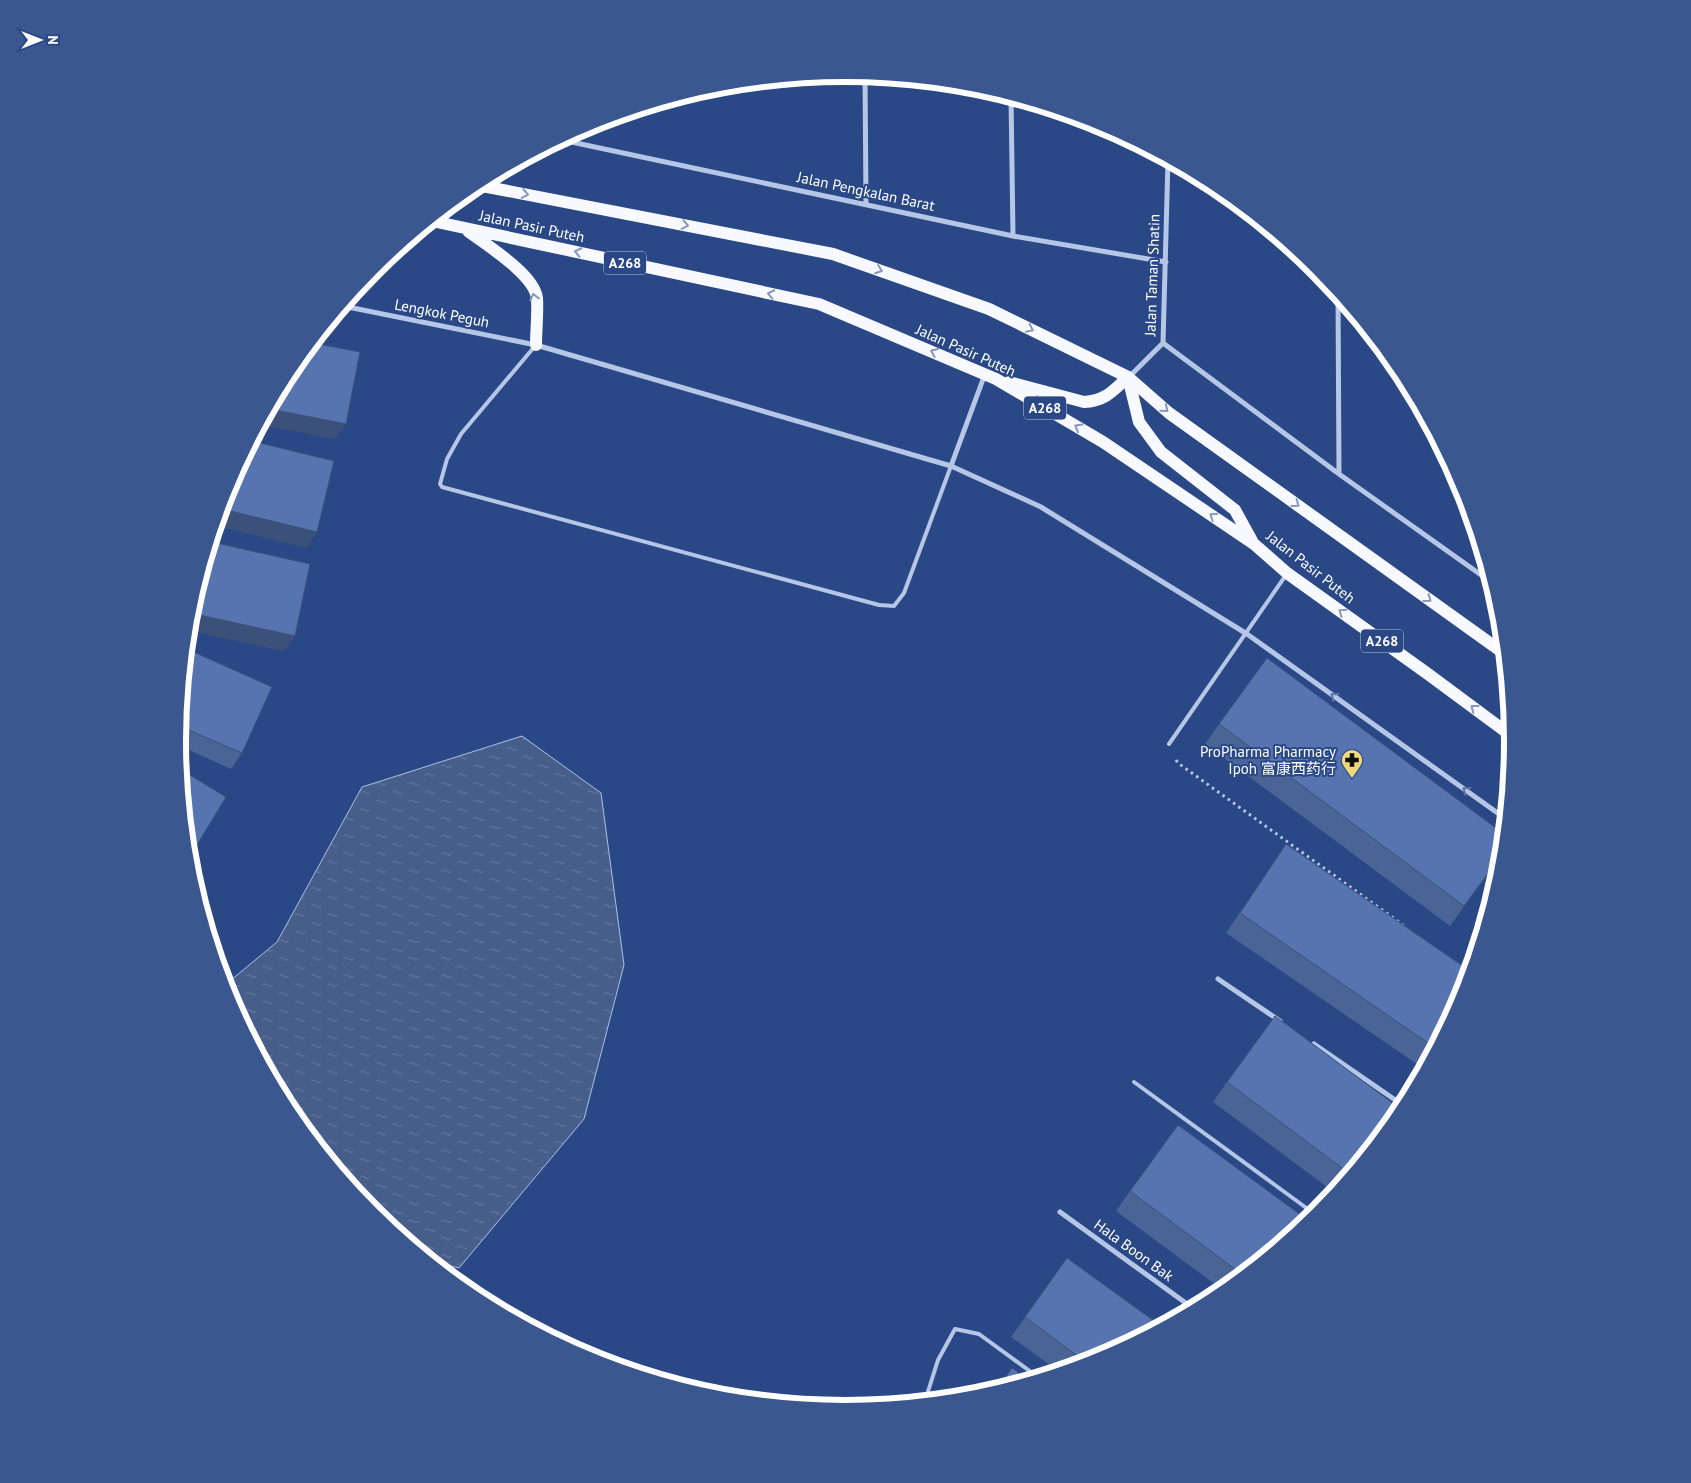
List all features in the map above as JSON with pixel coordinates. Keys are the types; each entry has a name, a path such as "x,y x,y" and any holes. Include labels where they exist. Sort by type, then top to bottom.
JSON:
{"main road":[{"name":"Jalan Pasir Puteh","path":"490,187 834,254 989,309 1128,377 1169,413 1498,649"},
{"name":"Jalan Pasir Puteh","path":"439,223 819,304 990,376 1103,442 1254,544 1287,573 1504,730"},
{"path":"462,228 501,255 525,276 537,296 536,345"},
{"path":"990,376 1084,402 1096,401 1113,391 1128,377 1139,422 1161,452 1235,510 1254,544"}],"street":[{"path":"865,83 866,204"},
{"path":"1011,104 1013,236"},
{"name":"Jalan Pengkalan Barat","path":"577,140 1013,236 1166,262"},
{"name":"Jalan Taman Shatin","path":"1128,377 1163,343 1168,167"},
{"path":"1338,304 1339,474"},
{"name":"Lengkok Peguh","path":"350,307 536,345 950,466 1042,507 1247,634 1500,815"},
{"path":"1163,343 1339,474 1483,575"},
{"path":"950,466 990,376"},
{"path":"1218,979 1282,1023"},
{"path":"1307,1040 1397,1101"},
{"name":"Hala Boon Bak","path":"1060,1212 1187,1304"}],"lane":[{"path":"536,345 460,434 447,459 440,484 442,488 879,606 894,606 904,593 950,466"},
{"path":"1169,744 1247,634 1287,573"},
{"path":"1134,1082 1308,1209"},
{"path":"927,1395 938,1360 955,1329 979,1334 1032,1373"}],"path":[{"path":"1169,744 1178,764 1405,926"}],"water":[{"path":"522,736 601,793 624,965 584,1119 459,1268 445,1265 411,1237 350,1176 323,1143 275,1071 254,1033 231,980 277,942 362,787"}],"building":[{"path":"320,344 360,352 346,424 276,410"},
{"path":"258,442 334,461 317,532 229,511"},
{"path":"217,543 310,564 295,636 199,615"},
{"path":"193,651 272,687 242,753 187,729"},
{"path":"1267,658 1499,830 1492,867 1464,906 1219,724"},
{"path":"187,774 226,797 195,848"},
{"path":"1286,844 1464,967 1430,1045 1240,913"},
{"path":"1275,1016 1395,1105 1345,1171 1227,1082"},
{"path":"1178,1125 1302,1216 1280,1237 1237,1271 1130,1191"},
{"path":"1067,1258 1156,1322 1137,1333 1079,1357 1025,1317"},
{"path":"1012,1368 1023,1376 1016,1378 1003,1381"}],"place":[{"name":"ProPharma Pharmacy Ipoh 富康西药行","path":"1352,779"}]}
